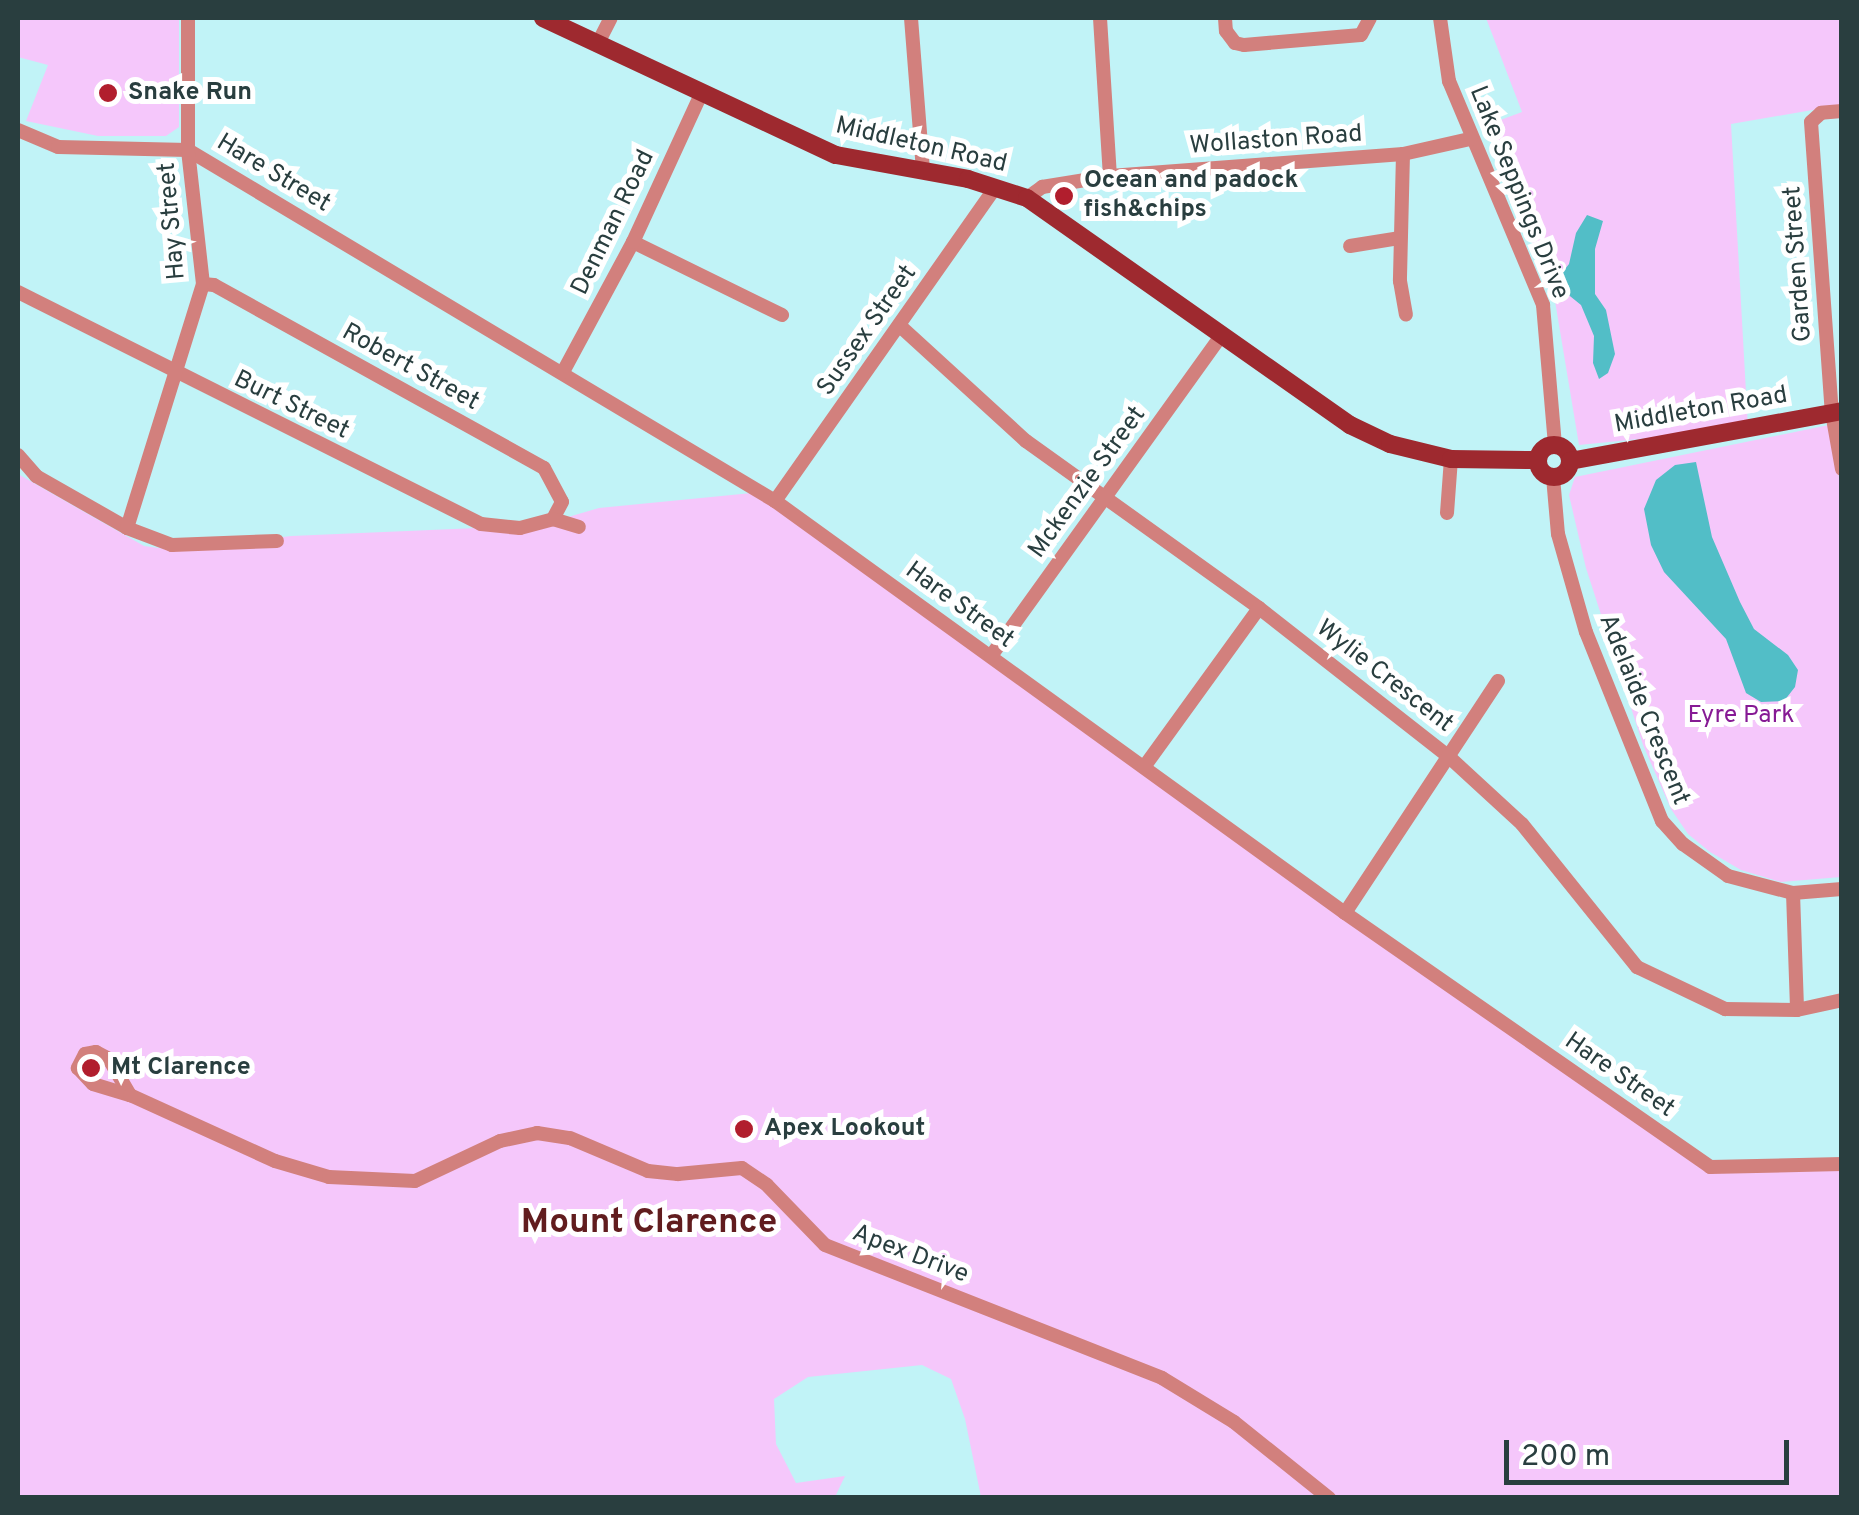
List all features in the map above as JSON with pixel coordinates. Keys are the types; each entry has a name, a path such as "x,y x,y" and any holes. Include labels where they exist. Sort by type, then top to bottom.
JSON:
{"main road":[{"name":"Middleton Road","path":"543,18 836,156 922,169 996,186 1027,198 1084,234 1350,425 1390,444 1451,458 1538,460"},
{"name":"Middleton Road","path":"1570,461 1837,412"},
{"path":"1556,445 1566,450 1570,461 1565,472 1554,477 1542,472 1538,460 1544,449 1556,445"}],"street":[{"name":"Hay Street","path":"127,528 178,375 203,284 188,150 188,18"},
{"path":"596,45 611,18"},
{"path":"911,18 922,169"},
{"path":"1100,18 1110,176"},
{"path":"1225,18 1226,31 1235,43 1244,45 1362,35 1370,18"},
{"name":"Lake Seppings Drive","path":"1440,18 1448,81 1544,305 1556,445"},
{"name":"Denman Road","path":"563,372 633,242 702,92"},
{"name":"Garden Street","path":"1842,111 1815,116 1811,122 1842,469"},
{"name":"Hare Street","path":"18,130 58,147 188,150 775,500 1345,912 1710,1167 1842,1164"},
{"name":"Wollaston Road","path":"1027,198 1042,187 1110,176 1403,154 1470,139"},
{"path":"1403,154 1400,281 1406,314"},
{"name":"Sussex Street","path":"775,500 996,186"},
{"path":"1350,246 1400,238"},
{"path":"633,242 782,315"},
{"name":"Robert Street","path":"203,284 214,285 544,468 562,502 553,519"},
{"name":"Burt Street","path":"18,292 481,524 520,528 553,519"},
{"name":"Wylie Crescent","path":"900,326 1026,441 1260,608 1448,756 1522,824 1637,966 1726,1009 1797,1010 1842,1000"},
{"name":"Mckenzie Street","path":"991,656 1221,336"},
{"path":"18,455 36,476 127,528 172,545 277,541"},
{"path":"1446,513 1451,458"},
{"name":"Adelaide Crescent","path":"1554,477 1558,534 1586,632 1662,821 1683,844 1728,876 1793,893 1842,889"},
{"path":"553,519 579,527"},
{"path":"1144,767 1260,608"},
{"path":"1345,912 1498,681"},
{"path":"1793,893 1797,1010"},
{"name":"Apex Drive","path":"130,1095 276,1161 329,1177 415,1181 500,1141 537,1132 570,1138 648,1171 678,1174 742,1168 767,1186 825,1246 1162,1378 1234,1422 1329,1498"}],"green space":[{"name":"Snake Run","path":"18,18 179,18 179,127 166,136 98,136 26,121 48,65 18,57"},
{"path":"1486,18 1841,18 1841,105 1731,124 1748,428 1579,445 1555,301 1487,125 1522,112"},
{"name":"Eyre Park","path":"1829,425 1842,493 1841,877 1781,882 1741,870 1710,852 1688,834 1671,809 1643,745 1586,568 1569,495 1575,477"},
{"path":"18,474 144,546 174,550 291,536 477,528 520,531 599,508 762,492 1705,1164 1841,1168 1841,1497 981,1497 965,1419 951,1379 922,1365 808,1377 774,1399 776,1444 796,1483 845,1476 835,1497 18,1497"}],"water":[{"path":"1587,215 1603,221 1595,249 1595,294 1606,310 1615,354 1608,373 1599,379 1593,363 1594,336 1581,305 1560,288 1557,279 1569,264 1576,233"},
{"path":"1696,462 1712,537 1740,602 1754,629 1788,655 1798,670 1795,687 1784,701 1761,702 1746,693 1726,639 1664,572 1651,545 1644,509 1656,480 1675,465"}],"place":[{"name":"Snake Run","path":"108,93"},
{"name":"Ocean and padock fish&chips","path":"1064,196"},
{"name":"Mt Clarence","path":"91,1068"},
{"name":"Apex Lookout","path":"744,1129"}],"district":[{"name":"Mount Clarence","path":"649,1223"}]}
